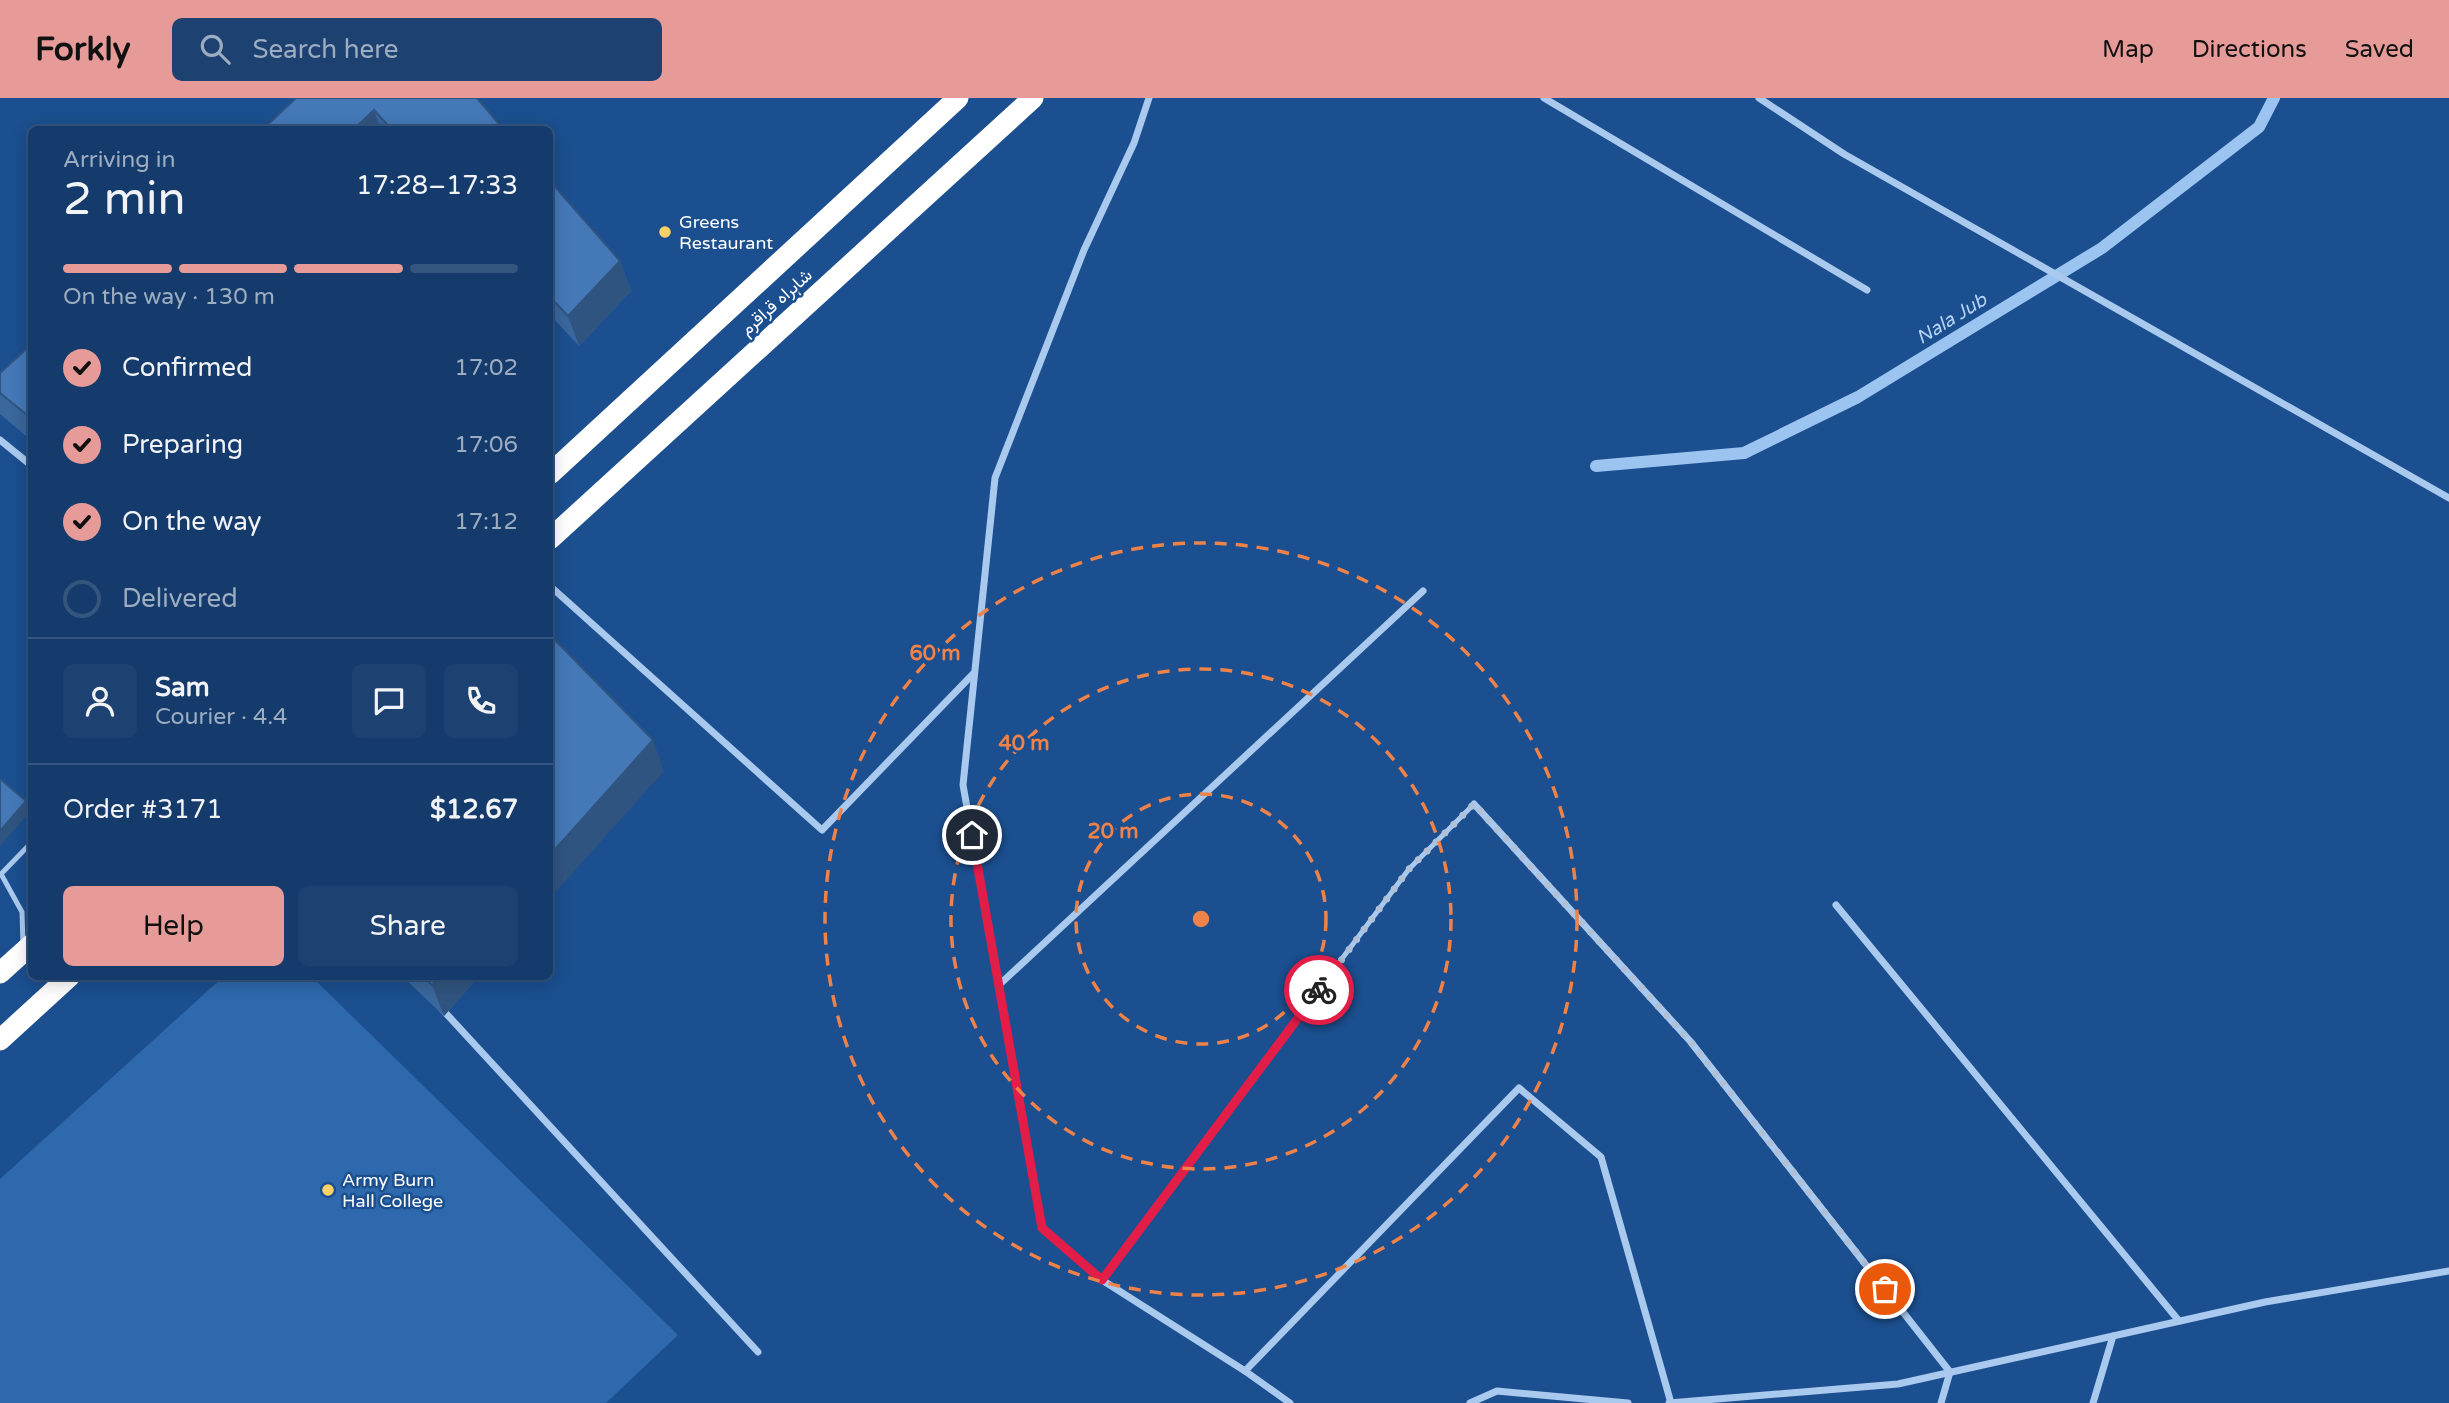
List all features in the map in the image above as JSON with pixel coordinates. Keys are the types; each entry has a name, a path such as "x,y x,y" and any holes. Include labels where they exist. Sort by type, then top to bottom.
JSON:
{"highway":[{"name":"شاہراہ قراقرم","path":"553,471 958,98"},
{"name":"شاہراہ قراقرم","path":"553,536 1033,98"},
{"path":"0,973 27,948"},
{"path":"0,1040 66,980"}],"street":[{"path":"1149,98 1134,143 1084,250 995,478 962,785 1042,1228 1102,1280 1245,1371 1290,1403"},
{"path":"1544,98 1867,290"},
{"path":"1759,98 1844,154 2449,498"},
{"path":"0,440 28,463"},
{"path":"553,589 822,830 974,673"},
{"path":"999,985 1423,591"},
{"path":"1474,804 1690,1041 1950,1372"},
{"path":"1836,905 2179,1321"},
{"path":"430,997 758,1352"},
{"path":"1245,1371 1519,1088 1601,1157 1670,1403 1898,1384 2265,1302 2449,1271"},
{"path":"2093,1403 2113,1336"},
{"path":"1941,1403 1950,1372"},
{"path":"1470,1403 1497,1391 1628,1403"},
{"path":"1794,1403 1797,1393"}],"lane":[{"path":"1102,1280 1409,869 1474,804"},
{"path":"27,948 22,912 1,874 28,846"}],"shaded area":[{"name":"Army Burn Hall College","path":"220,980 315,980 678,1335 606,1403 0,1403 0,1179"}],"building":[{"path":"296,98 477,98 501,126 388,126 374,110 357,126 266,126"},
{"path":"553,184 620,261 568,316 553,300"},
{"path":"28,348 28,416 0,393 0,373"},
{"path":"553,638 653,740 553,852"},
{"path":"0,779 26,801 0,831"}],"waterway":[{"name":"Nala Jub","path":"1596,466 1744,453 1858,397 2102,248 2259,127 2274,98"}],"way so far":[{"path":"1319,990 1409,869 1474,804 1690,1041 1885,1289"}],"place":[{"name":"Greens Restaurant","path":"665,232"},
{"name":"Army Burn Hall College","path":"328,1190"}],"route":[{"path":"972,835 1042,1228 1102,1280 1319,990"}]}
